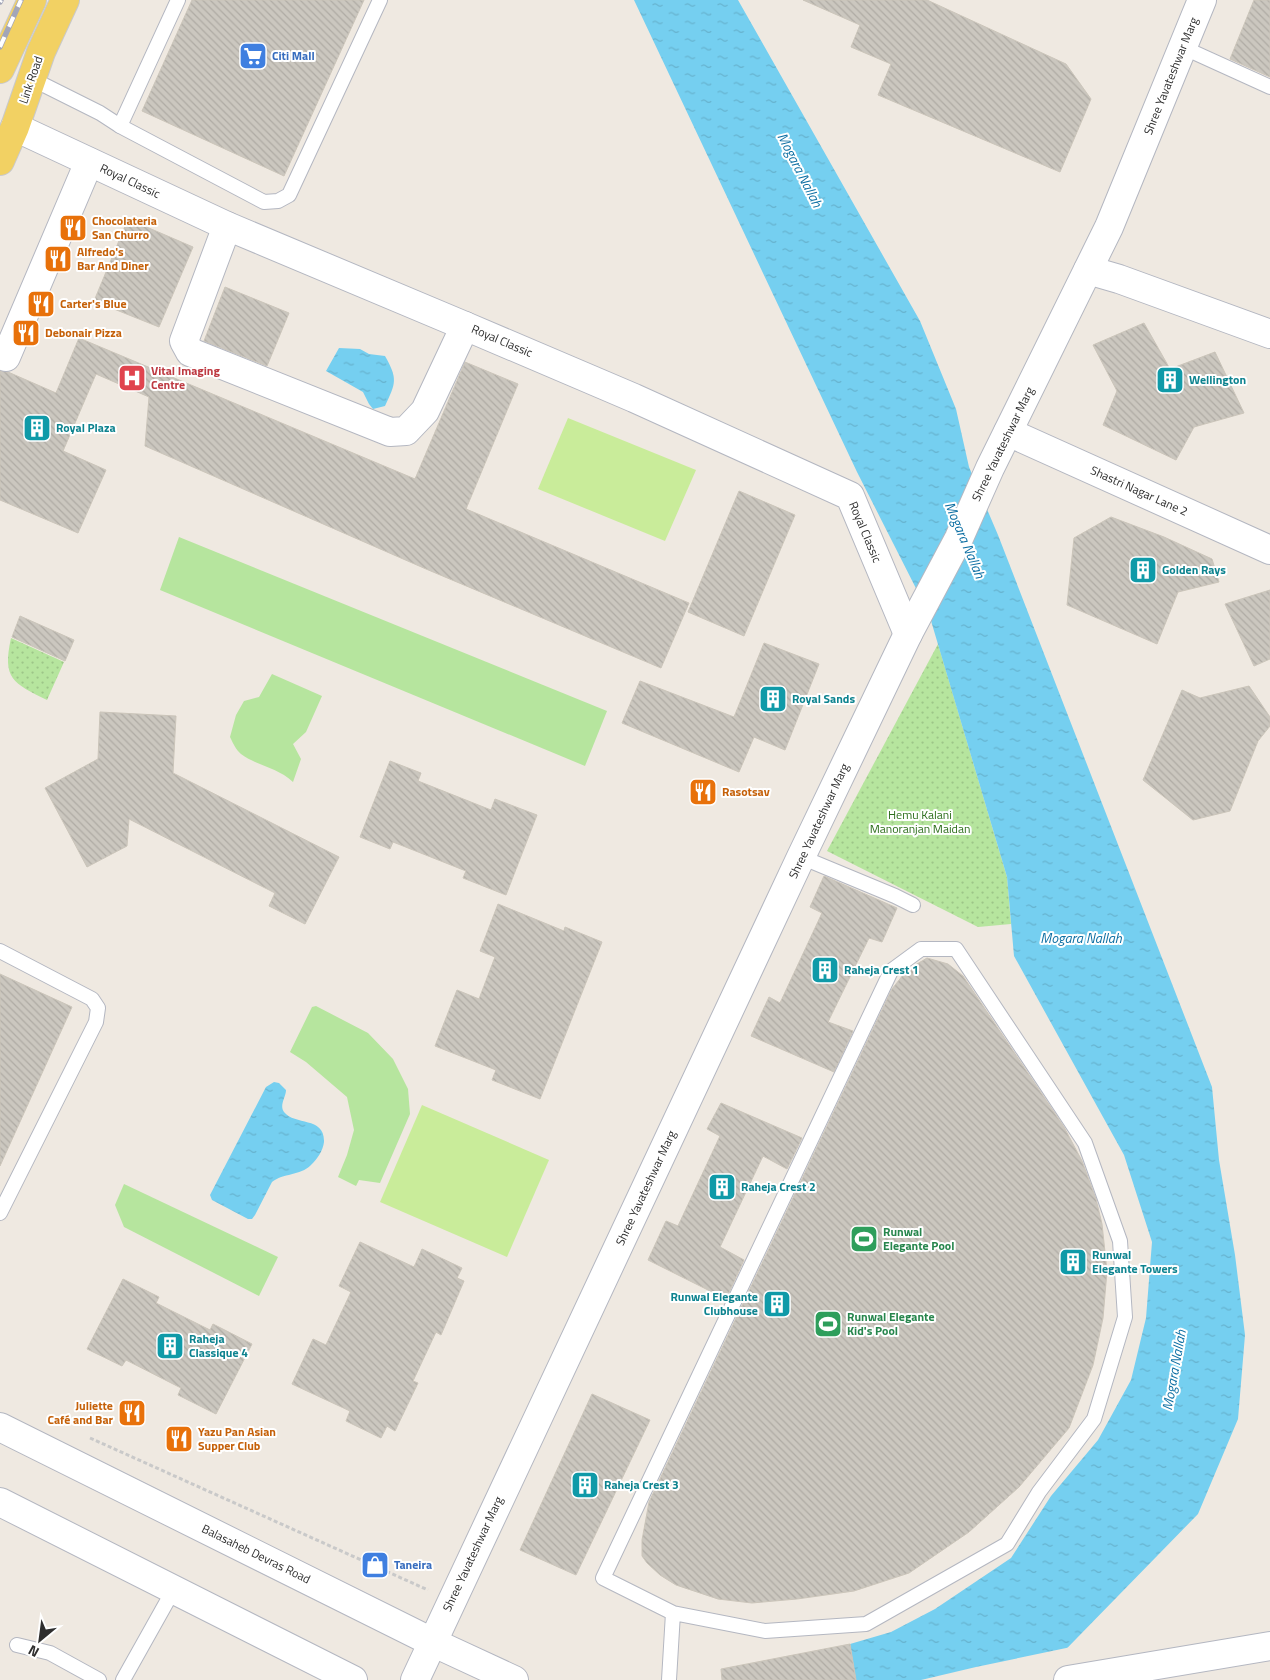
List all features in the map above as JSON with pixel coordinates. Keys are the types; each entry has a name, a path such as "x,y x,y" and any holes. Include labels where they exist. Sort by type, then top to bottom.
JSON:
{"main road":[{"path":"1,66 32,0"},
{"name":"Link Road","path":"0,161 15,128 41,52 65,0"}],"street":[{"name":"Shree Yavateshwar Marg","path":"414,1680 801,857 912,626 959,538 990,468 1109,227 1202,0"},
{"path":"1,66 32,79"},
{"name":"Royal Classic","path":"15,128 227,226 634,398 850,496 912,626"},
{"path":"6,357 89,162"},
{"path":"227,226 184,341 190,352 390,432 406,431 425,411 465,326"},
{"path":"1088,270 1120,279 1270,334"},
{"name":"Shastri Nagar Lane 2","path":"1008,432 1270,550"},
{"name":"Balasaheb Devras Road","path":"0,1427 432,1642 514,1680"},
{"path":"0,1502 352,1680"},
{"path":"1068,1680 1270,1646"}],"lane":[{"path":"120,126 178,0"},
{"path":"32,79 100,113 120,126 264,202 278,201 289,195 380,0"},
{"path":"1182,47 1270,87"},
{"path":"801,857 913,905"},
{"path":"921,949 956,949 1085,1143 1120,1241 1125,1317 1094,1419 1039,1492 1007,1544 866,1624 765,1631 673,1613 603,1578 891,971 921,949"},
{"path":"0,951 92,999 98,1008 96,1022 0,1213"},
{"path":"123,1680 174,1589"},
{"path":"669,1680 673,1613"},
{"path":"17,1645 50,1653 99,1680"}],"path":[{"path":"82,1434 435,1593"}],"green space":[{"path":"568,418 696,470 665,541 538,489"},
{"path":"179,537 607,711 585,766 160,590"},
{"path":"11,638 64,662 47,700 18,684 13,678 9,671 8,663"},
{"name":"Hemu Kalani Manoranjan Maidan","path":"938,644 1007,877 1011,924 978,927 827,851"},
{"path":"272,674 322,696 306,732 293,744 301,759 293,782 280,773 241,754 230,737 236,715 244,701 259,697"},
{"path":"316,1006 368,1033 393,1059 408,1089 410,1114 380,1183 359,1180 356,1186 338,1177 354,1130 347,1097 306,1062 290,1052 312,1007"},
{"path":"422,1105 549,1160 507,1257 380,1202"},
{"path":"124,1184 278,1257 259,1296 124,1227 115,1205"}],"water":[{"name":"Mogara Nallah","path":"634,0 738,0 920,321 956,409 969,467 998,535 1212,1087 1219,1160 1235,1255 1245,1335 1238,1419 1198,1514 1036,1680 856,1680 850,1644 891,1632 935,1609 1011,1558 1051,1496 1098,1440 1131,1380 1146,1318 1152,1242 1124,1155 1014,956 1007,877 929,614 857,472"},
{"path":"339,348 360,349 369,354 385,356 392,370 394,381 385,406 373,409 363,392 326,371"},
{"path":"274,1082 279,1083 286,1090 282,1104 284,1112 295,1119 308,1122 320,1128 324,1142 321,1152 307,1169 281,1177 272,1182 255,1215 252,1219 248,1219 212,1200 210,1195 266,1087"}],"pier":[{"path":"1071,1647 1039,1680 921,1680 976,1667"}],"building":[{"name":"Citi Mall","path":"192,0 364,0 284,176 142,111"},
{"path":"803,0 927,0 1066,64 1091,99 1060,172 878,95 891,64 851,47 860,25"},
{"path":"1254,0 1270,0 1270,77 1230,59"},
{"path":"128,219 193,247 159,327 94,301"},
{"path":"225,287 289,313 267,366 204,341"},
{"name":"Wellington","path":"1144,323 1170,369 1215,352 1244,413 1194,427 1176,460 1103,425 1117,391 1093,345"},
{"path":"79,338 415,479 465,362 518,384 466,509 689,603 661,668 426,569 145,446 149,397 96,374 63,451 106,470 78,533 0,500 0,371 8,372 56,393"},
{"path":"739,491 795,515 744,636 688,612"},
{"name":"Golden Rays","path":"1111,517 1164,537 1212,559 1219,582 1178,592 1157,644 1067,605 1074,538"},
{"path":"1270,590 1270,659 1254,666 1225,604"},
{"path":"20,616 74,640 65,661 12,637"},
{"name":"Royal Sands","path":"764,643 819,664 785,750 754,737 739,772 622,723 640,681 734,717"},
{"path":"1249,686 1270,717 1270,726 1258,741 1230,811 1193,820 1143,780 1182,690 1200,698"},
{"path":"100,712 176,716 173,773 339,857 305,924 269,906 275,893 129,819 127,846 87,867 45,788 98,759"},
{"path":"390,761 421,773 418,781 491,810 495,799 537,815 506,895 463,878 466,871 393,842 390,849 360,837"},
{"name":"Raheja Crest 1","path":"824,876 897,908 882,942 869,938 828,1022 853,1031 834,1072 751,1036 769,997 780,1003 822,913 810,907"},
{"path":"498,904 564,931 565,927 602,942 540,1099 492,1080 496,1070 435,1046 457,990 479,999 495,957 480,951"},
{"path":"927,958 948,964 963,976 1064,1127 1082,1161 1096,1199 1102,1224 1107,1271 1103,1318 1093,1365 1069,1428 1019,1487 969,1532 909,1573 854,1591 752,1603 718,1599 676,1585 660,1575 642,1556 642,1540 649,1502 892,989 907,970"},
{"path":"0,974 72,1007 0,1166"},
{"name":"Raheja Crest 2","path":"721,1103 802,1138 787,1169 763,1156 720,1247 744,1260 726,1299 648,1260 666,1221 678,1226 720,1136 707,1129"},
{"path":"360,1242 414,1267 422,1249 462,1268 457,1278 464,1281 441,1335 436,1332 413,1381 418,1383 395,1431 387,1426 381,1438 346,1421 350,1411 292,1384 313,1339 326,1345 351,1292 339,1286"},
{"name":"Raheja Classique 4","path":"123,1279 159,1297 156,1303 210,1330 213,1324 252,1344 216,1414 178,1395 181,1388 126,1360 122,1366 87,1349"},
{"name":"Raheja Crest 3","path":"592,1394 650,1420 576,1575 520,1550"},
{"path":"850,1644 856,1680 722,1680 721,1669"}],"railway":[{"path":"0,47 21,0"}],"place":[{"name":"Citi Mall","path":"253,56"},
{"name":"Chocolateria San Churro","path":"73,228"},
{"name":"Alfredo's Bar And Diner","path":"58,259"},
{"name":"Carter's Blue","path":"41,304"},
{"name":"Debonair Pizza","path":"26,333"},
{"name":"Vital Imaging Centre","path":"132,378"},
{"name":"Wellington","path":"1170,380"},
{"name":"Royal Plaza","path":"37,428"},
{"name":"Golden Rays","path":"1143,570"},
{"name":"Royal Sands","path":"773,699"},
{"name":"Rasotsav","path":"703,792"},
{"name":"Raheja Crest 1","path":"825,970"},
{"name":"Raheja Crest 2","path":"722,1187"},
{"name":"Runwal Elegante Pool","path":"864,1239"},
{"name":"Runwal Elegante Towers","path":"1073,1262"},
{"name":"Runwal Elegante Clubhouse","path":"777,1304"},
{"name":"Runwal Elegante Kid's Pool","path":"828,1324"},
{"name":"Raheja Classique 4","path":"170,1346"},
{"name":"Juliette Café and Bar","path":"132,1413"},
{"name":"Yazu Pan Asian Supper Club","path":"179,1439"},
{"name":"Raheja Crest 3","path":"585,1485"},
{"name":"Taneira","path":"375,1565"}]}
